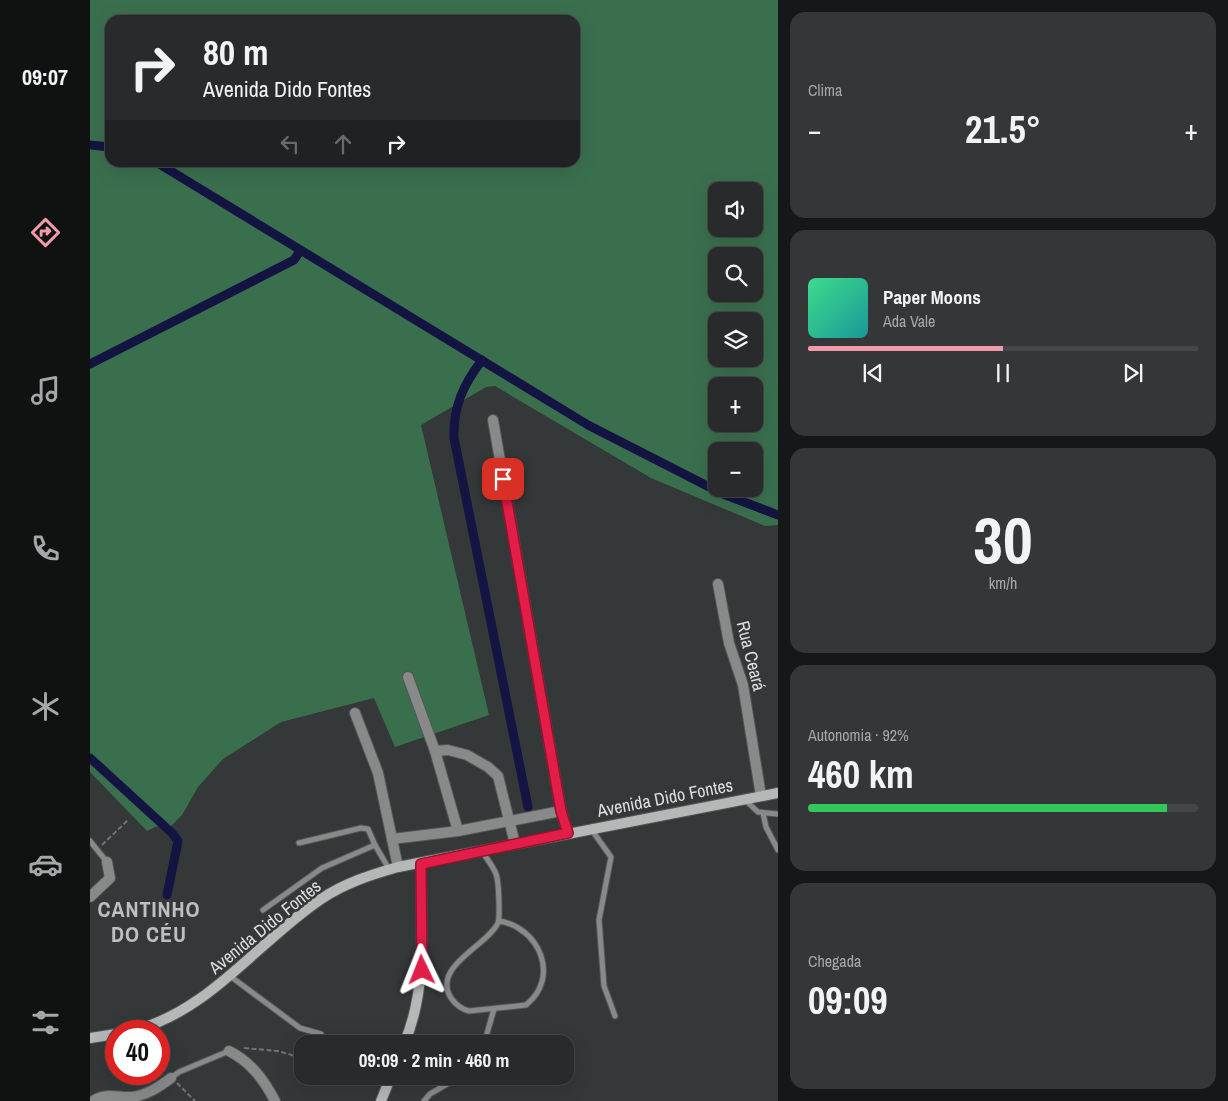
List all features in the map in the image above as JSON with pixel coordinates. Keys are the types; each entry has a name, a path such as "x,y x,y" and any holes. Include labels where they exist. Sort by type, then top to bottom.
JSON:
{"street":[{"path":"493,420 561,811 568,833"},
{"name":"Rua Ceará","path":"718,584 729,643 743,685 761,796"},
{"path":"408,677 435,751 458,831"},
{"path":"355,713 378,773 392,839 394,868"},
{"path":"435,751 448,750 467,754 488,766 498,776 515,844"},
{"name":"Avenida Dido Fontes","path":"167,1020 193,1005 230,976 258,950 320,899 348,883 394,868 778,792"},
{"path":"392,839 458,831 561,811"},
{"path":"90,897 110,878 107,862"},
{"path":"407,1035 419,997 422,970 421,864"},
{"path":"90,1038 105,1036"},
{"path":"229,1051 246,1059 261,1078 275,1101"},
{"path":"93,1101 108,1095 130,1097 141,1095 156,1089 171,1078"},
{"path":"380,1101 387,1085"}],"lane":[{"path":"744,799 751,807 763,813 778,814"},
{"path":"763,813 766,827 778,850"},
{"path":"299,842 361,828 368,829 375,845 394,868"},
{"path":"591,829 611,857 599,920 604,986 615,1016"},
{"path":"90,841 107,862"},
{"path":"263,910 322,868 375,845"},
{"path":"482,851 497,876 499,921 482,944 453,968 448,984 449,994 462,1009 469,1011 526,1005 538,991 544,970 541,953 529,934 512,923 499,921"},
{"path":"230,976 300,1028 321,1034"},
{"path":"487,1035 494,1009"},
{"path":"171,1078 179,1072 229,1051"},
{"path":"424,1101 430,1094 446,1085"}],"path":[{"path":"97,850 129,819"},
{"path":"229,1051 244,1048 278,1051 294,1056"},
{"path":"171,1078 195,1101"}],"green space":[{"path":"90,0 778,0 778,525 765,526 651,478 495,386 486,387 421,425 489,715 395,747 374,698 281,722 223,759 198,787 182,815 171,826 155,827 147,831 90,772"}],"waterway":[{"path":"90,145 105,146"},
{"path":"164,167 588,425 723,494 778,515"},
{"path":"90,364 294,260 300,251"},
{"path":"482,360 469,378 460,397 455,416 454,438 528,807"},
{"path":"90,758 172,833 178,841 167,895"}],"district":[{"name":"CANTINHO DO CÉU","path":"149,922"}],"route":[{"path":"422,970 421,864 568,833 561,811 503,479"}]}
